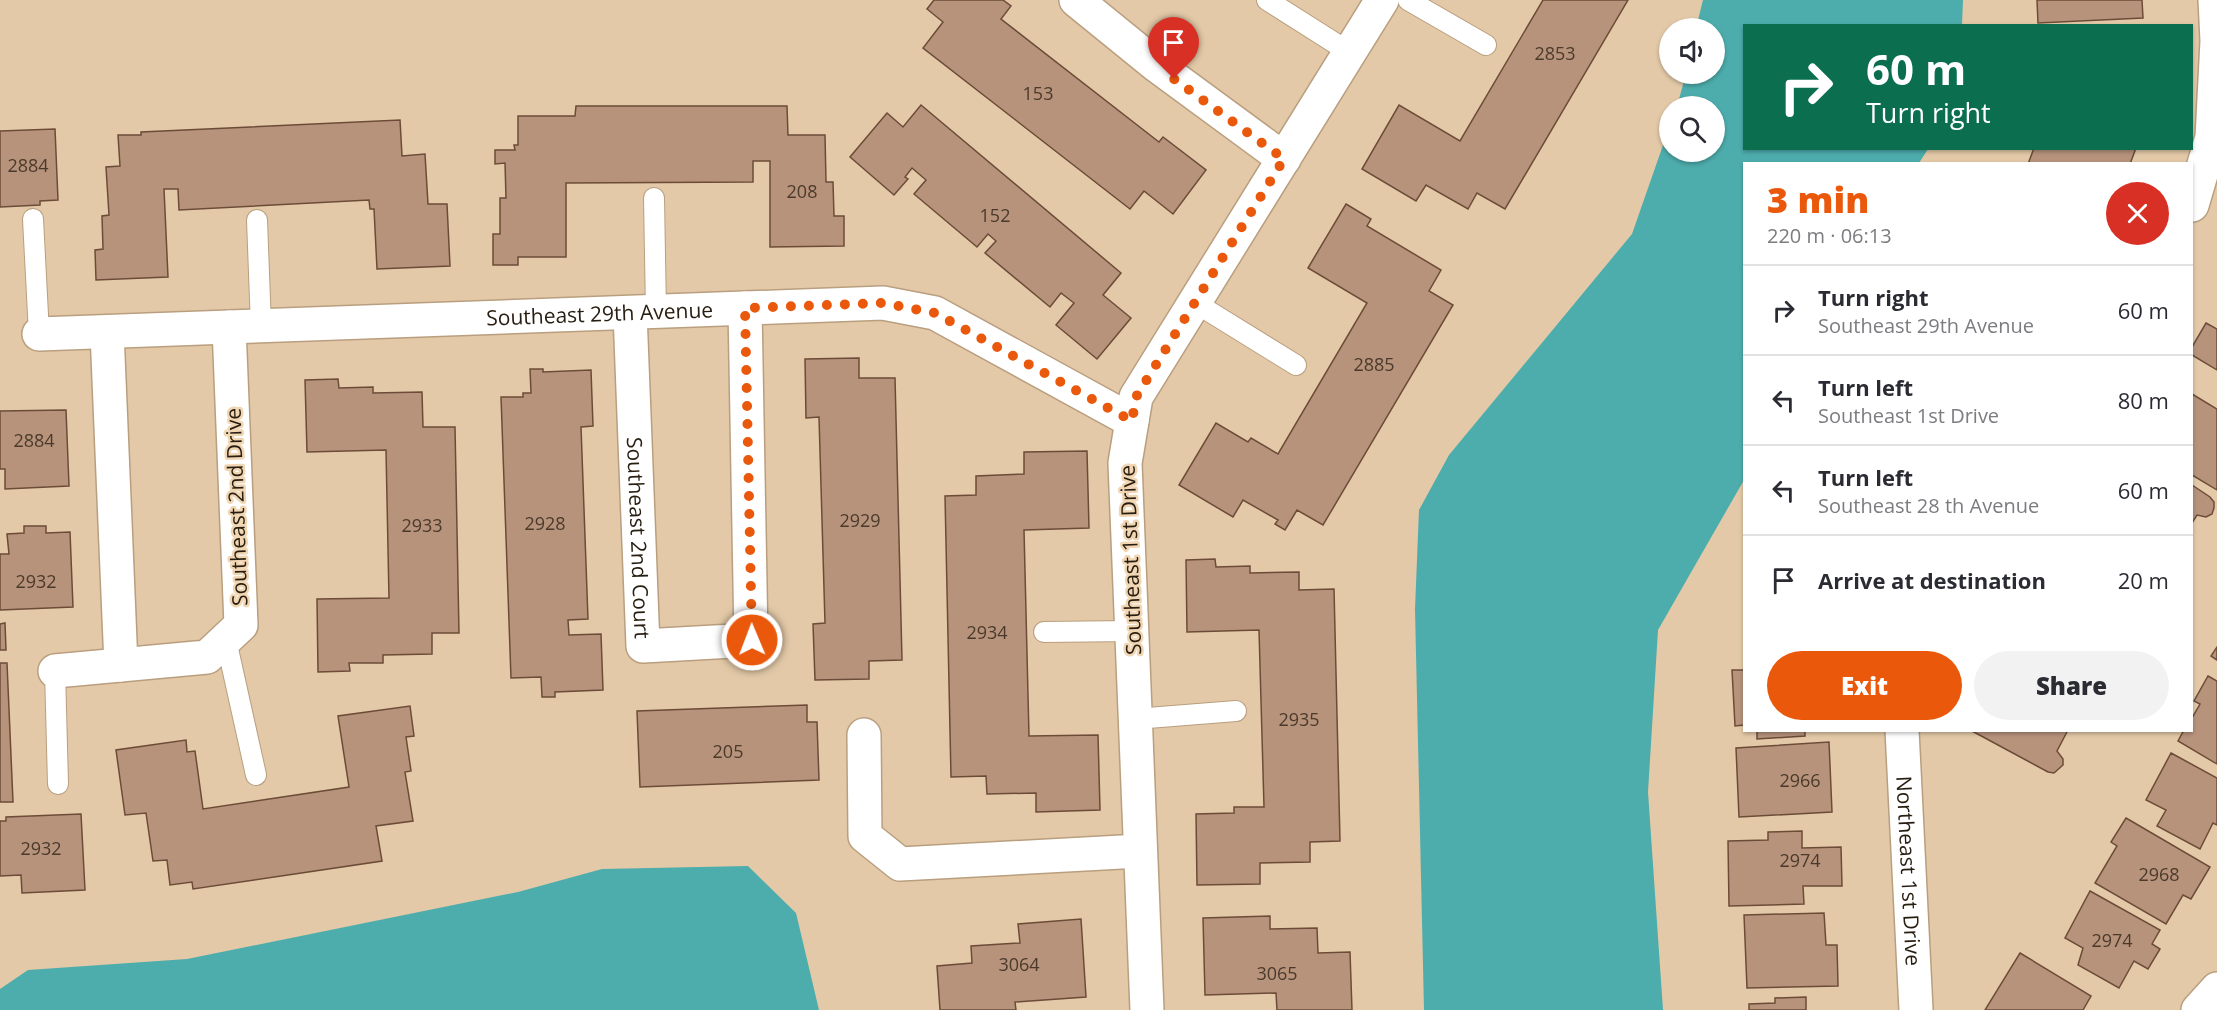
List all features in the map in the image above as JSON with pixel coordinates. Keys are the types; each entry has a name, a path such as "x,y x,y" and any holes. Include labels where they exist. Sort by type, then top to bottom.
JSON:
{"street":[{"path":"1076,0 1156,65 1284,159"},
{"name":"Southeast 1st Drive","path":"1147,1010 1125,463 1136,397 1382,0"},
{"path":"2193,202 2212,137 2217,41 2215,0"},
{"name":"Southeast 29th Avenue","path":"39,334 883,303 935,313 1132,421"},
{"name":"Southeast 2nd Court","path":"643,312 643,646 752,640 745,308"},
{"name":"Southeast 2nd Drive","path":"55,671 207,657 241,625 245,327"},
{"path":"107,332 121,665"},
{"name":"Northeast 1st Drive","path":"1902,732 1916,1010"},
{"path":"864,735 865,836 900,864 1140,851"},
{"path":"2198,1010 2217,989"}],"lane":[{"path":"1267,0 1349,52"},
{"path":"1408,0 1485,45"},
{"path":"643,312 654,198"},
{"path":"33,219 39,334"},
{"path":"245,327 257,220"},
{"path":"1194,302 1296,365"},
{"path":"1044,632 1132,631"},
{"path":"226,640 256,776"},
{"path":"55,671 58,784"},
{"path":"1135,719 1236,711"}],"water":[{"path":"1703,0 1963,0 1962,24 1743,24 1743,150 1927,150 1920,162 1743,162 1743,482 1658,630 1648,792 1663,1010 1424,1010 1415,609 1419,510 1449,455 1632,234 1659,157 1659,162 1725,162 1725,96 1680,96 1683,84 1725,84 1725,18 1698,18"},
{"path":"748,866 796,913 819,1010 0,1010 0,989 28,970 187,959 518,892 602,869"}],"building":[{"path":"934,0 1003,0 1011,6 1001,19 1159,142 1163,137 1206,170 1173,214 1144,191 1130,209 923,48 943,22 927,9"},
{"path":"1543,0 1628,0 1505,209 1477,193 1468,209 1426,185 1416,201 1362,169 1399,105 1460,141"},
{"path":"2037,0 2142,0 2143,18 2038,23"},
{"path":"921,105 1121,273 1103,295 1131,318 1097,359 1056,325 1074,303 1061,293 1050,307 985,253 996,241 988,234 977,247 914,194 926,180 912,168 905,177 908,179 894,195 850,157 887,113 903,127"},
{"path":"576,106 787,106 788,135 825,135 826,182 833,182 834,216 844,216 844,246 770,247 770,161 753,161 753,182 566,183 566,257 518,257 518,265 493,265 493,234 500,234 500,198 506,198 505,163 495,164 495,150 515,150 514,145 518,145 518,116 575,116"},
{"path":"400,120 402,156 425,154 428,204 447,204 450,266 377,269 374,209 370,209 369,200 179,210 178,189 164,189 168,277 96,280 95,250 103,249 102,216 109,215 106,167 120,166 118,135"},
{"path":"55,129 58,200 40,201 40,205 0,207 0,131"},
{"path":"2033,150 2135,150 2131,162 2029,162"},
{"path":"1346,204 1371,219 1367,226 1441,270 1429,291 1453,305 1323,525 1297,510 1285,530 1275,524 1278,520 1243,500 1233,517 1179,485 1216,423 1248,442 1251,438 1278,454 1367,303 1308,268"},
{"path":"2206,323 2217,329 2217,370 2193,356 2193,345"},
{"path":"859,358 859,378 895,378 902,660 869,661 869,679 815,680 813,624 825,623 819,417 806,418 805,359"},
{"path":"530,369 543,369 543,372 591,370 593,426 581,427 588,619 568,620 569,635 601,634 603,690 555,692 555,697 542,697 541,677 511,678 501,397 523,397 523,393 531,393"},
{"path":"338,379 339,388 373,387 373,393 422,392 423,427 455,427 459,633 432,633 432,654 383,655 383,663 349,663 350,671 318,672 317,599 389,598 386,450 307,452 305,380"},
{"path":"2193,395 2217,409 2217,490 2193,476"},
{"path":"66,410 69,486 5,489 5,469 0,469 0,411"},
{"path":"1087,451 1089,528 1024,530 1029,736 1098,735 1100,810 1036,812 1036,793 987,794 986,776 951,777 945,496 976,495 976,476 1024,474 1024,452"},
{"path":"2193,486 2214,502 2212,514 2206,517 2197,515 2193,521"},
{"path":"24,526 46,526 46,533 70,532 73,607 0,610 0,554 9,554 7,534 24,533"},
{"path":"1215,559 1216,567 1250,566 1250,573 1299,572 1299,590 1334,589 1340,841 1310,842 1310,862 1260,863 1260,884 1197,885 1196,814 1234,813 1234,807 1264,807 1259,630 1187,632 1186,560"},
{"path":"5,623 6,650 0,650 0,624"},
{"path":"2217,647 2217,660 2211,656"},
{"path":"0,663 7,663 13,802 0,802"},
{"path":"1732,670 1743,670 1743,725 1735,726"},
{"path":"2208,676 2217,681 2217,764 2178,741 2183,732 2193,732 2193,716 2200,704 2194,701"},
{"path":"807,705 807,722 817,722 819,780 640,787 637,711"},
{"path":"410,706 414,736 406,737 411,771 405,772 413,821 376,826 382,861 193,889 192,882 170,885 167,860 153,861 146,813 125,815 116,750 186,740 187,752 195,751 203,809 349,787 338,716"},
{"path":"1757,732 1805,732 1805,736 1757,739"},
{"path":"1974,732 2067,732 2057,751 2063,759 2063,765 2054,773 2048,772"},
{"path":"1829,742 1832,812 1739,817 1736,748"},
{"path":"2171,753 2217,778 2217,825 2213,823 2200,849 2157,826 2166,810 2146,800"},
{"path":"81,814 85,890 22,893 21,875 0,876 0,821 6,821 6,817"},
{"path":"2126,818 2210,867 2191,899 2183,895 2166,924 2095,883 2117,846 2111,842"},
{"path":"1802,831 1802,848 1841,847 1842,886 1803,886 1804,904 1729,906 1728,841 1768,840 1768,832"},
{"path":"2090,891 2160,930 2152,944 2160,949 2148,969 2134,961 2119,988 2078,965 2083,948 2065,938"},
{"path":"1824,913 1826,945 1837,945 1838,986 1747,988 1744,915"},
{"path":"1270,916 1270,929 1317,928 1318,953 1350,952 1352,1010 1277,1010 1276,993 1205,995 1203,918"},
{"path":"1081,919 1086,997 1015,1002 1016,1010 940,1010 937,966 972,963 971,946 1020,943 1018,924"},
{"path":"2020,953 2091,996 2083,1010 1985,1010"},
{"path":"1806,997 1806,1010 1749,1010 1749,1004 1775,1003 1775,998"}],"route":[{"path":"752,640 745,308 883,303 935,313 1132,421 1136,397 1284,159 1174,79"}]}
